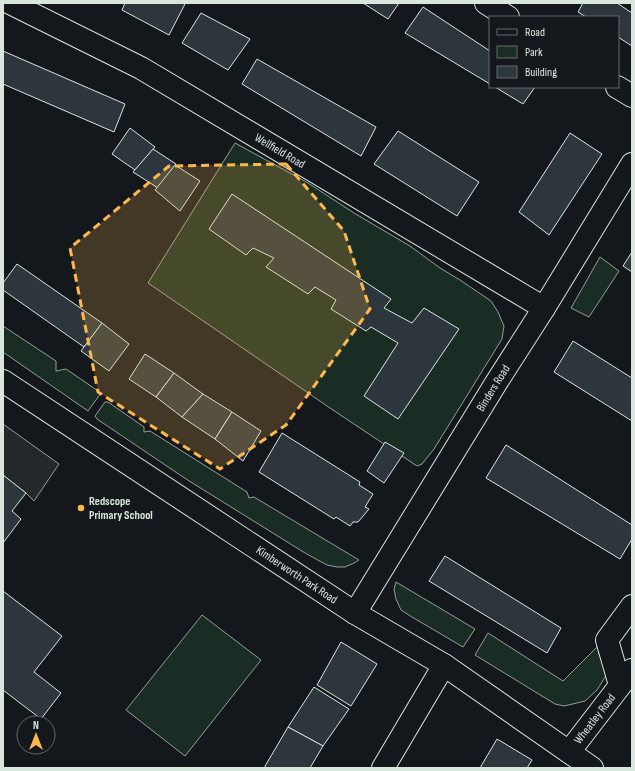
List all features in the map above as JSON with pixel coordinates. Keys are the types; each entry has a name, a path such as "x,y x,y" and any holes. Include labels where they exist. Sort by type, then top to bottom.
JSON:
{"street":[{"name":"Wellfield Road","path":"10,3 141,68 544,308"},
{"path":"486,3 506,16"},
{"path":"619,88 632,96"},
{"name":"Binders Road","path":"355,613 632,164"},
{"name":"Kimberworth Park Road","path":"3,381 355,613 444,665 590,767"},
{"name":"Wheatley Road","path":"569,752 626,678 607,640 632,606"},
{"path":"386,767 444,665"}],"highlighted area":[{"path":"286,164 344,231 370,309 286,425 220,469 98,392 70,248 169,166"}],"green space":[{"path":"235,143 308,183 354,213 410,246 440,268 491,301 498,312 504,326 502,339 434,449 422,464 417,466 148,283"},
{"path":"600,257 619,271 589,317 571,308"},
{"path":"3,326 56,361 56,371 66,369 101,393 88,411 3,352"},
{"path":"105,402 108,402 144,427 144,432 150,431 247,492 249,498 254,497 359,560 345,567 327,565 305,553 186,479 97,419 95,416"},
{"path":"396,582 475,629 463,647 401,610 396,599 394,589"},
{"path":"202,615 261,660 185,756 126,710"},
{"path":"488,633 563,681 598,646 599,654 607,669 607,674 597,690 585,701 564,706 555,704 475,655"}],"shaded area":[{"path":"3,424 59,464 34,501 3,475"}],"building":[{"path":"125,3 185,4 169,35 122,10"},
{"path":"363,3 399,3 388,19"},
{"path":"583,3 617,3 632,13 632,46 619,38 619,16 584,16 578,12"},
{"path":"423,7 489,50 489,83 405,33"},
{"path":"201,13 250,39 228,70 182,43"},
{"path":"3,51 125,104 114,132 3,84"},
{"path":"257,59 376,127 361,156 242,84"},
{"path":"497,88 534,88 523,104"},
{"path":"130,128 155,147 135,170 112,154"},
{"path":"398,131 479,182 457,216 374,164"},
{"path":"570,133 602,154 549,235 519,212"},
{"path":"153,149 176,164 158,188 133,172"},
{"path":"175,165 200,181 180,211 155,190"},
{"path":"232,194 391,299 384,308 412,323 424,308 459,329 398,419 364,396 398,343 371,327 366,331 331,309 336,300 315,287 308,294 266,267 274,258 253,248 246,255 209,229"},
{"path":"632,252 632,272 623,266"},
{"path":"17,264 102,323 84,347 3,290 3,283"},
{"path":"102,323 129,344 109,371 81,351"},
{"path":"573,341 632,378 632,421 554,372"},
{"path":"145,354 174,373 156,397 129,379"},
{"path":"174,373 203,394 182,417 156,397"},
{"path":"203,394 232,412 215,439 182,417"},
{"path":"232,412 261,431 243,461 215,439"},
{"path":"282,433 360,482 359,485 373,494 365,507 369,509 358,522 353,522 350,526 336,517 334,519 259,472"},
{"path":"385,442 404,453 384,483 367,471"},
{"path":"506,445 632,525 632,539 620,559 486,478"},
{"path":"3,475 26,493 12,511 21,519 3,543"},
{"path":"445,556 561,628 547,653 429,581"},
{"path":"3,591 62,636 34,672 61,693 44,715 36,715 3,690"},
{"path":"341,642 377,664 351,706 317,685"},
{"path":"314,687 349,709 323,746 288,727"},
{"path":"288,727 323,746 310,768 264,768"},
{"path":"497,739 532,760 527,768 480,768"}],"place":[{"name":"Redscope Primary School","path":"81,508"}]}
